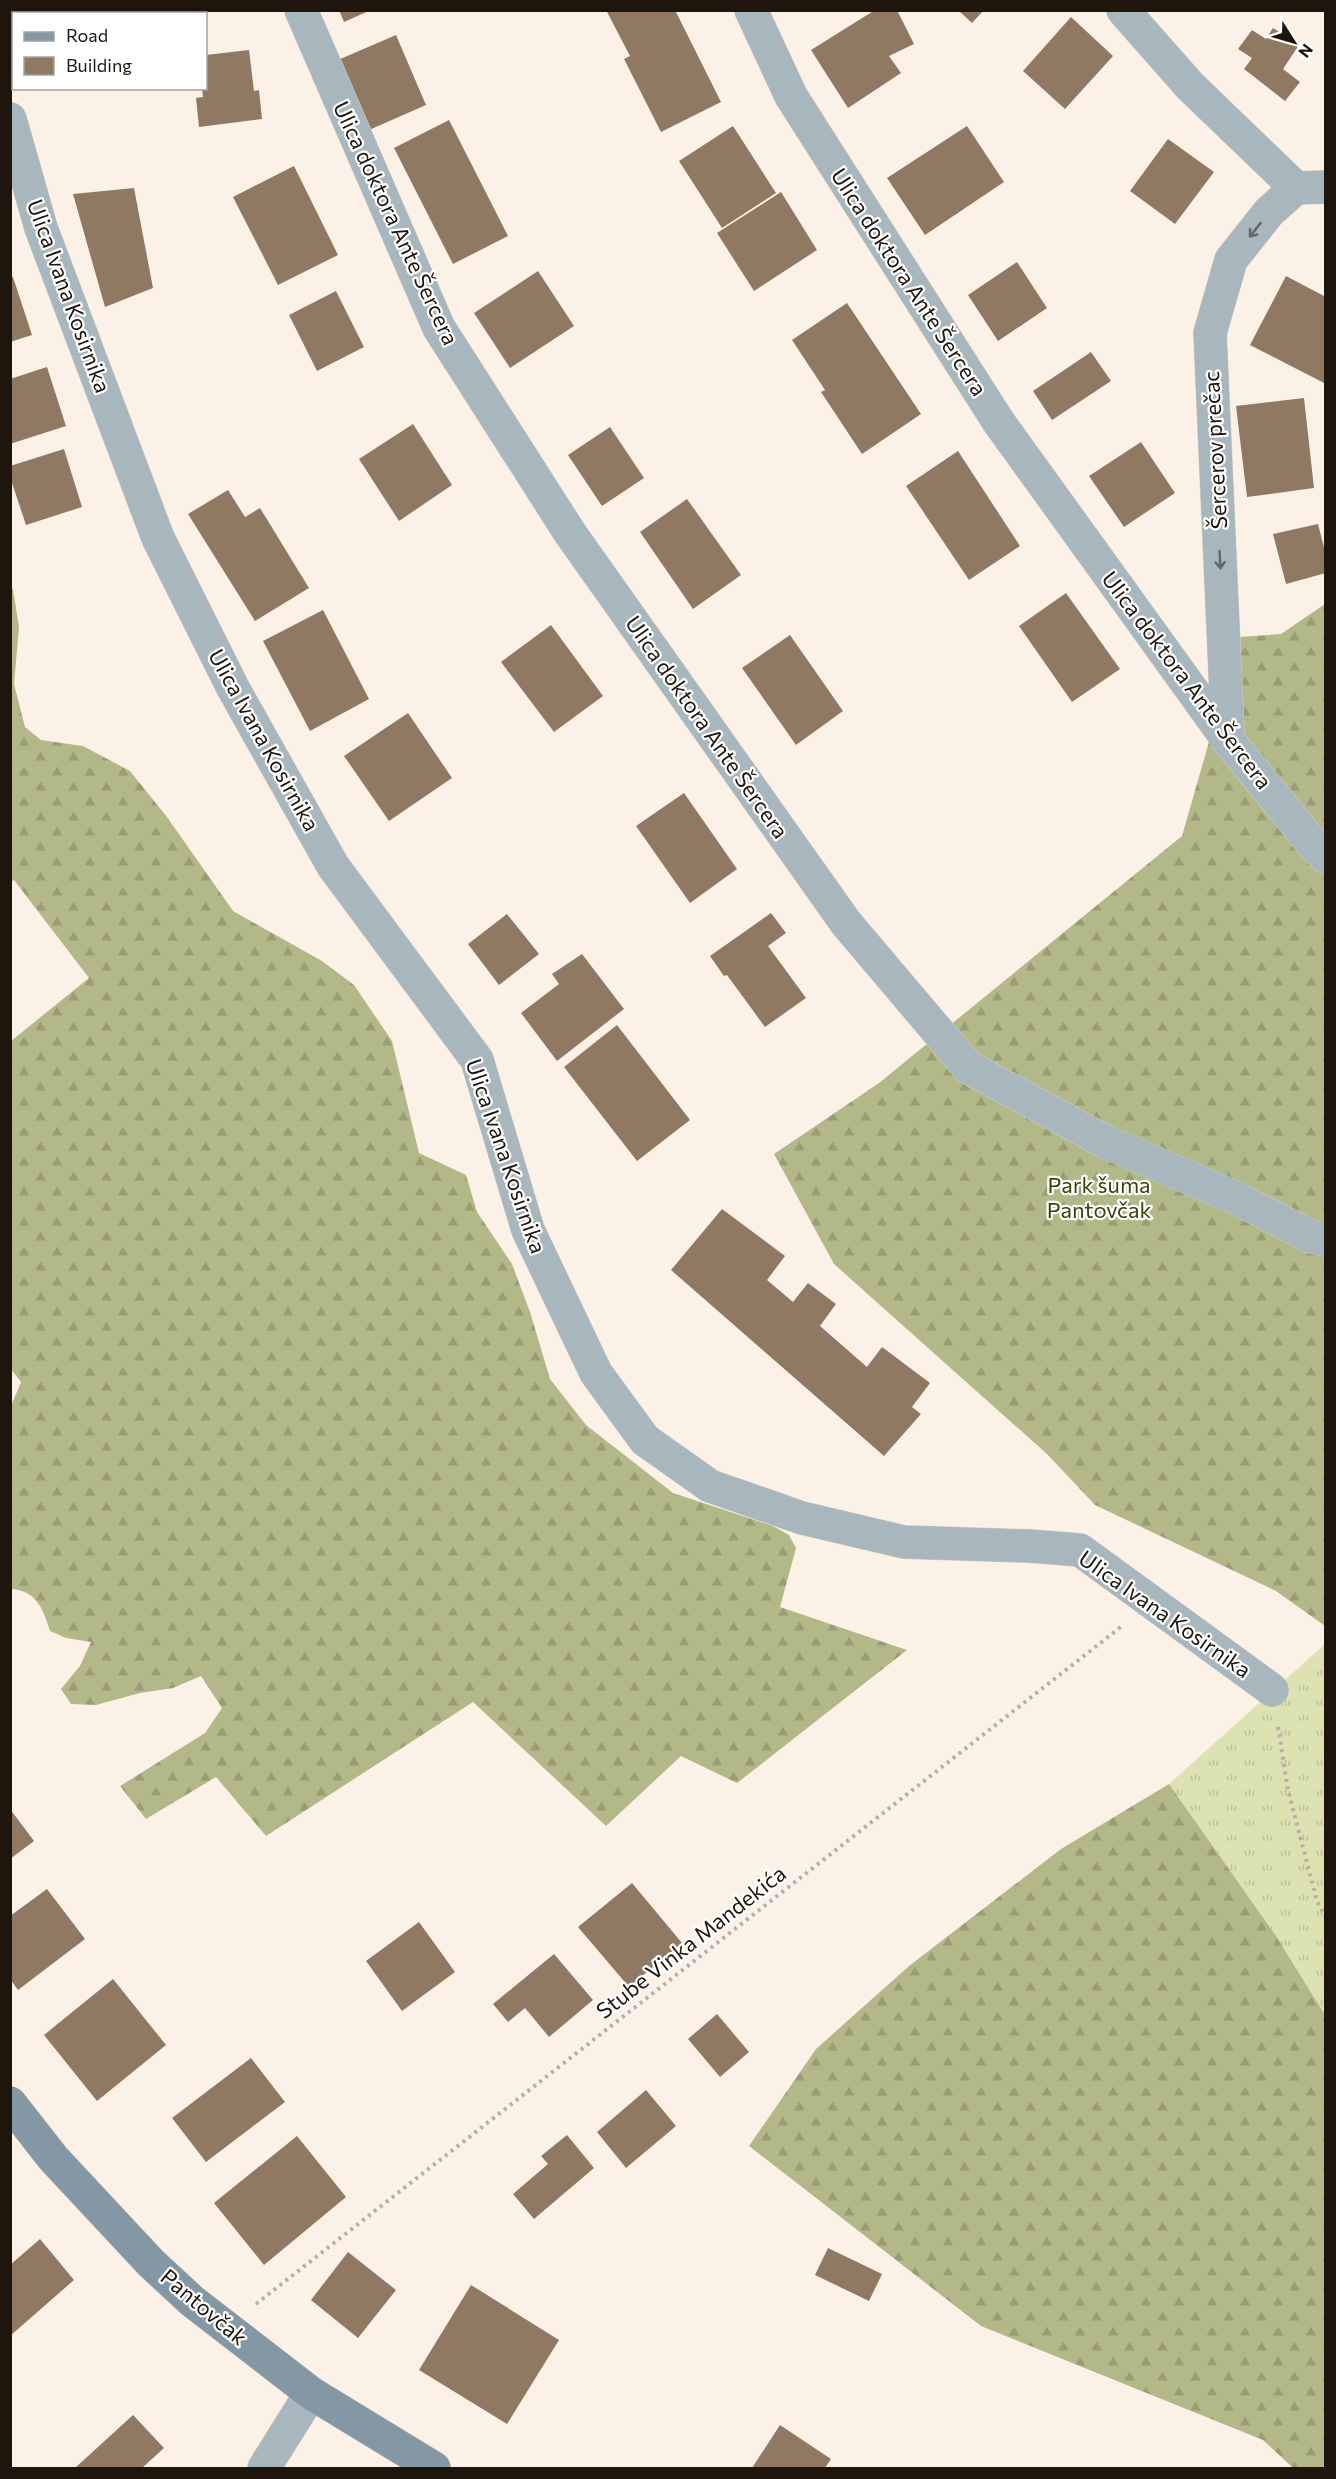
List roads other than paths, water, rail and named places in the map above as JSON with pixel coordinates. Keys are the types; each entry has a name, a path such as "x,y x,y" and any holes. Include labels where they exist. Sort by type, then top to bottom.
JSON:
{"main road":[{"name":"Pantovčak","path":"10,2103 53,2158 151,2263 192,2301 311,2393 434,2469"}],"street":[{"name":"Ulica doktora Ante Šercera","path":"301,10 439,328 570,533 846,923 969,1067 1104,1141 1236,1198 1312,1237 1326,1240"},
{"name":"Ulica doktora Ante Šercera","path":"751,10 791,96 998,421 1228,740 1316,848 1326,857"},
{"path":"1123,10 1190,86 1311,188"},
{"name":"Ulica Ivana Kosirnika","path":"10,119 41,228 158,538 233,688 333,866 477,1060 528,1230 596,1373 645,1440 710,1486 802,1518 904,1542 1080,1550 1151,1604 1272,1690"},
{"name":"Šercerov prečac","path":"1228,740 1210,333 1231,260 1269,212 1311,188"},
{"path":"264,2469 311,2393"}],"park label":[{"name":"Park šuma Pantovčak","path":"1099,1198"}]}
